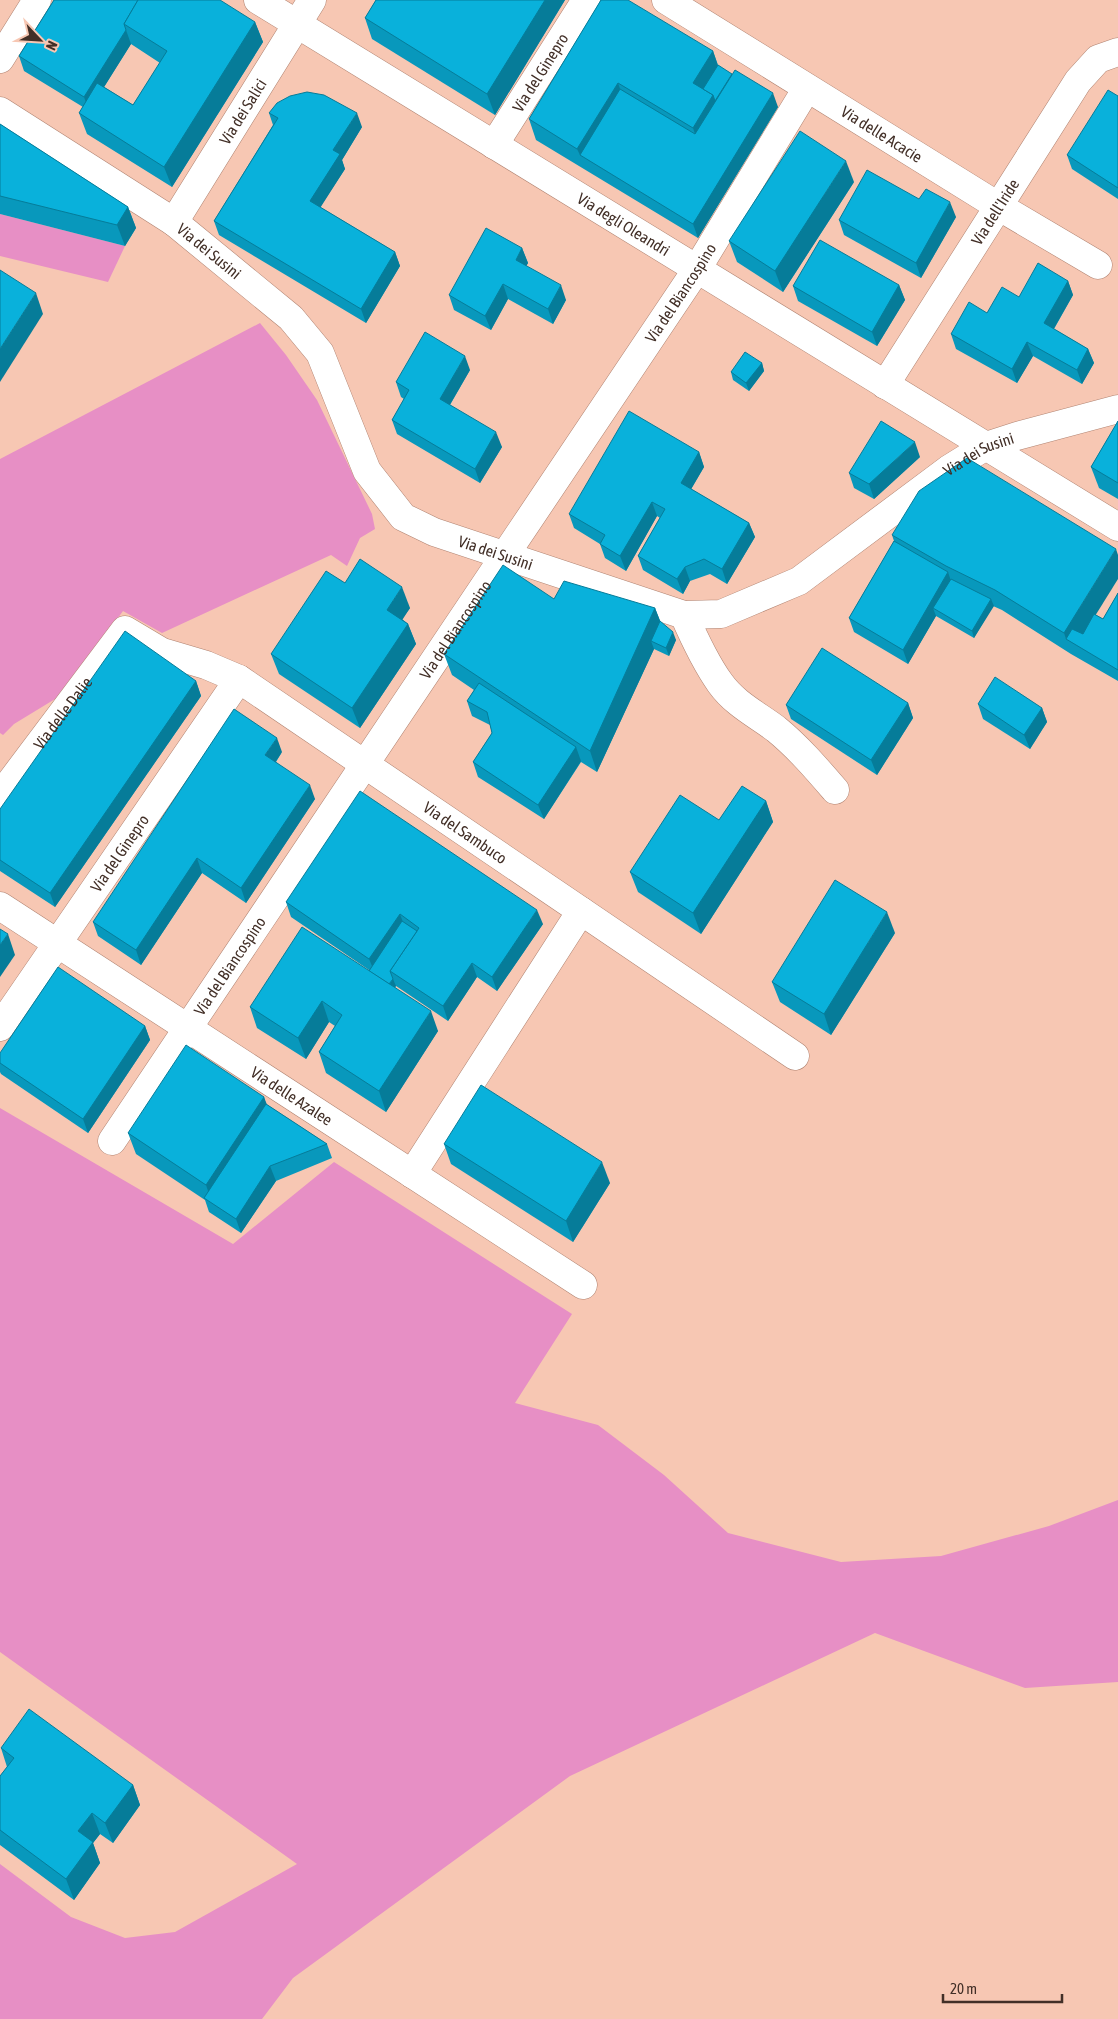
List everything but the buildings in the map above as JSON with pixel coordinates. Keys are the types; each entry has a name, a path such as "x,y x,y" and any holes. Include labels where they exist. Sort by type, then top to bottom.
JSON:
{"street":[{"path":"0,59 37,0"},
{"name":"Via degli Oleandri","path":"258,0 1118,527"},
{"name":"Via dei Salici","path":"174,222 312,0"},
{"name":"Via del Ginepro","path":"494,145 586,0"},
{"name":"Via delle Acacie","path":"666,0 998,206 1098,265"},
{"name":"Via dell'Iride","path":"885,385 1078,80 1098,59 1118,52"},
{"name":"Via del Biancospino","path":"112,1141 696,269 807,88"},
{"name":"Via dei Susini","path":"0,111 174,222 291,318 320,353 367,471 403,517 434,532 684,615 721,614 799,581 949,469 986,446 1118,409"},
{"path":"684,615 720,683 743,708 775,729 804,754 835,790"},
{"name":"Via del Sambuco","path":"125,630 162,652 206,665 239,679 795,1056"},
{"name":"Via delle Dalie","path":"0,796 125,630"},
{"name":"Via del Ginepro","path":"0,1027 239,679"},
{"name":"Via delle Azalee","path":"0,906 583,1286"},
{"path":"412,1174 581,910"}],"shaded area":[{"path":"0,214 125,246 108,282 0,256"},
{"path":"260,323 286,355 317,400 372,514 375,529 360,538 347,566 331,555 162,633 123,611 60,696 14,724 3,735 0,733 0,459"},
{"path":"0,1108 233,1244 334,1162 572,1314 515,1403 598,1425 664,1475 728,1533 841,1562 941,1556 1049,1526 1118,1500 1118,1682 1025,1688 875,1633 570,1776 293,1978 262,2019 0,2019 0,1864 71,1917 125,1938 175,1932 297,1864 0,1652"}]}
